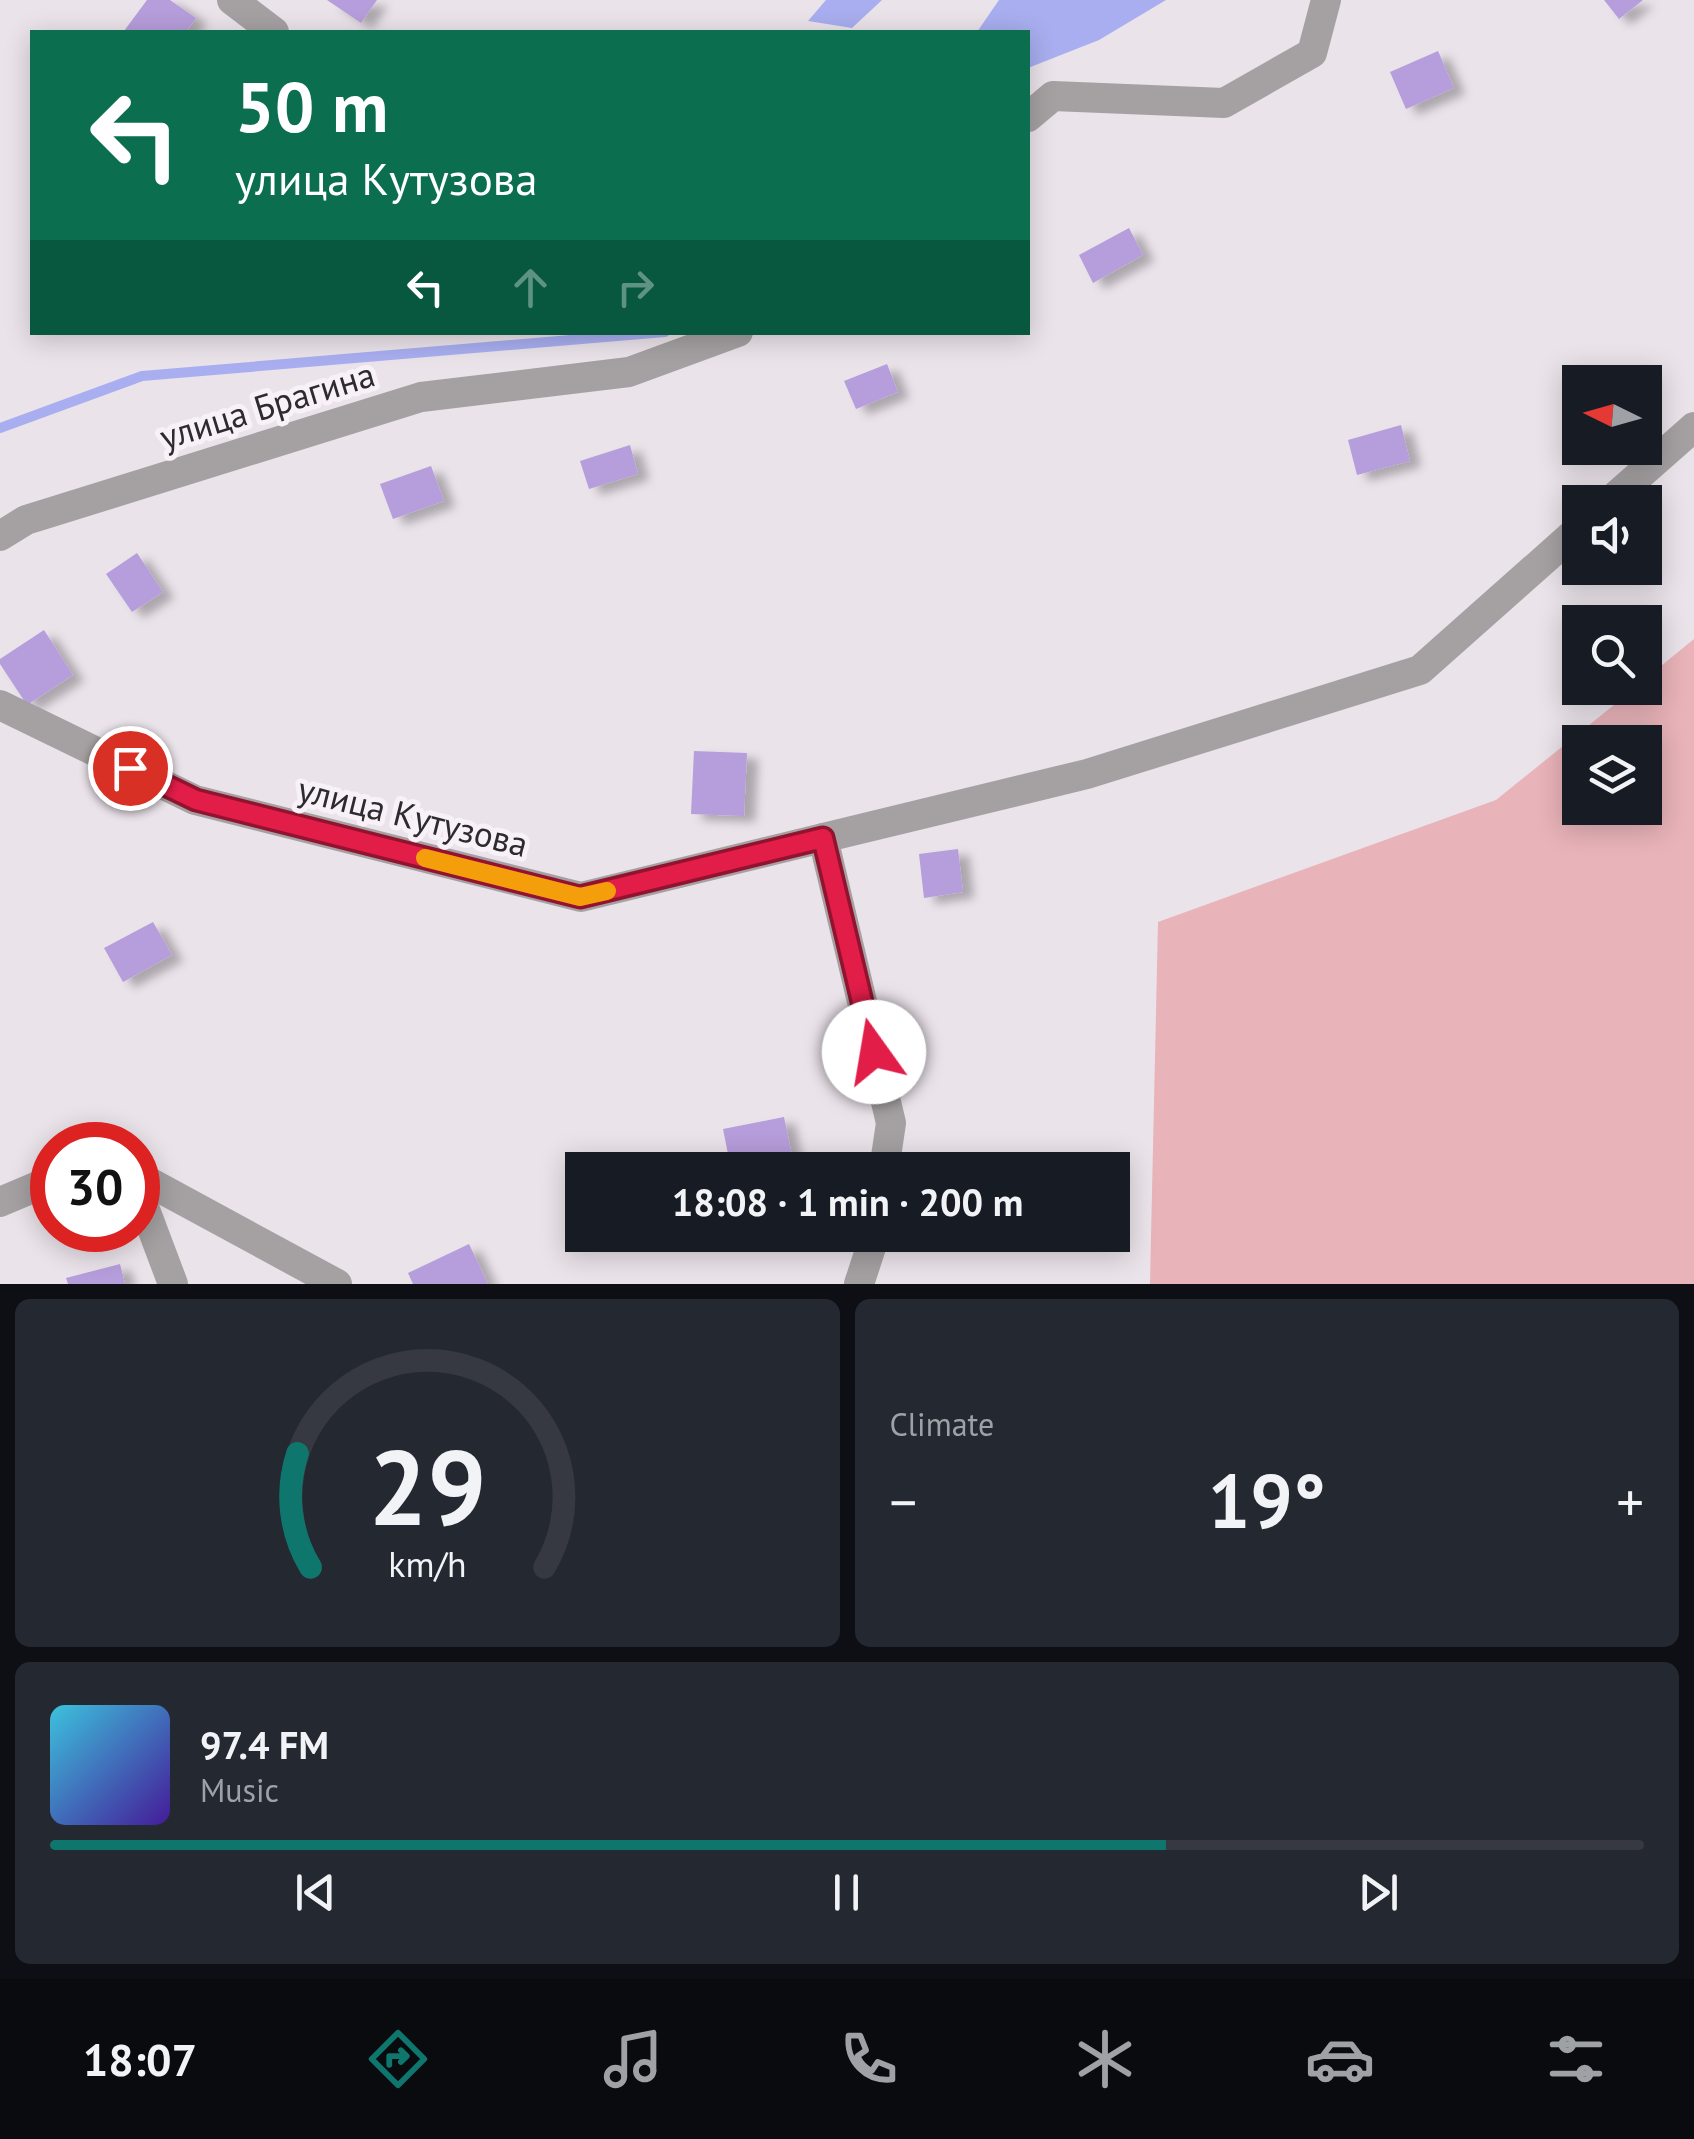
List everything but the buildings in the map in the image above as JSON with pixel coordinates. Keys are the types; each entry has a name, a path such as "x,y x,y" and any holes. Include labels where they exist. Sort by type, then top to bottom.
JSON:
{"street":[{"path":"232,0 271,30"},
{"path":"1030,115 1054,96 1224,103 1312,53 1326,0"},
{"name":"улица Брагина","path":"0,536 26,520 421,396 629,372 730,335"},
{"path":"1628,485 1694,427"},
{"name":"улица Кутузова","path":"0,705 196,800 580,897 1086,774 1420,670 1562,544"},
{"path":"823,838 891,1123 887,1152"},
{"path":"160,1188 337,1284"},
{"path":"0,1202 30,1189"},
{"path":"160,1249 173,1284"},
{"path":"859,1284 869,1252"}],"shaded area":[{"path":"1694,639 1694,1284 1150,1284 1158,922 1496,800 1562,747 1562,825 1662,825 1662,725 1589,725 1614,705 1662,705 1662,665"}],"water":[{"path":"826,0 882,0 852,28 808,21"},
{"path":"999,0 1166,0 1099,40 1030,67 1030,30 978,30"}],"waterway":[{"path":"0,428 142,376 629,335"}],"slow traffic":[{"path":"425,858 580,897 607,891"}],"route":[{"path":"130,768 196,800 580,897 823,838 874,1052"}]}
